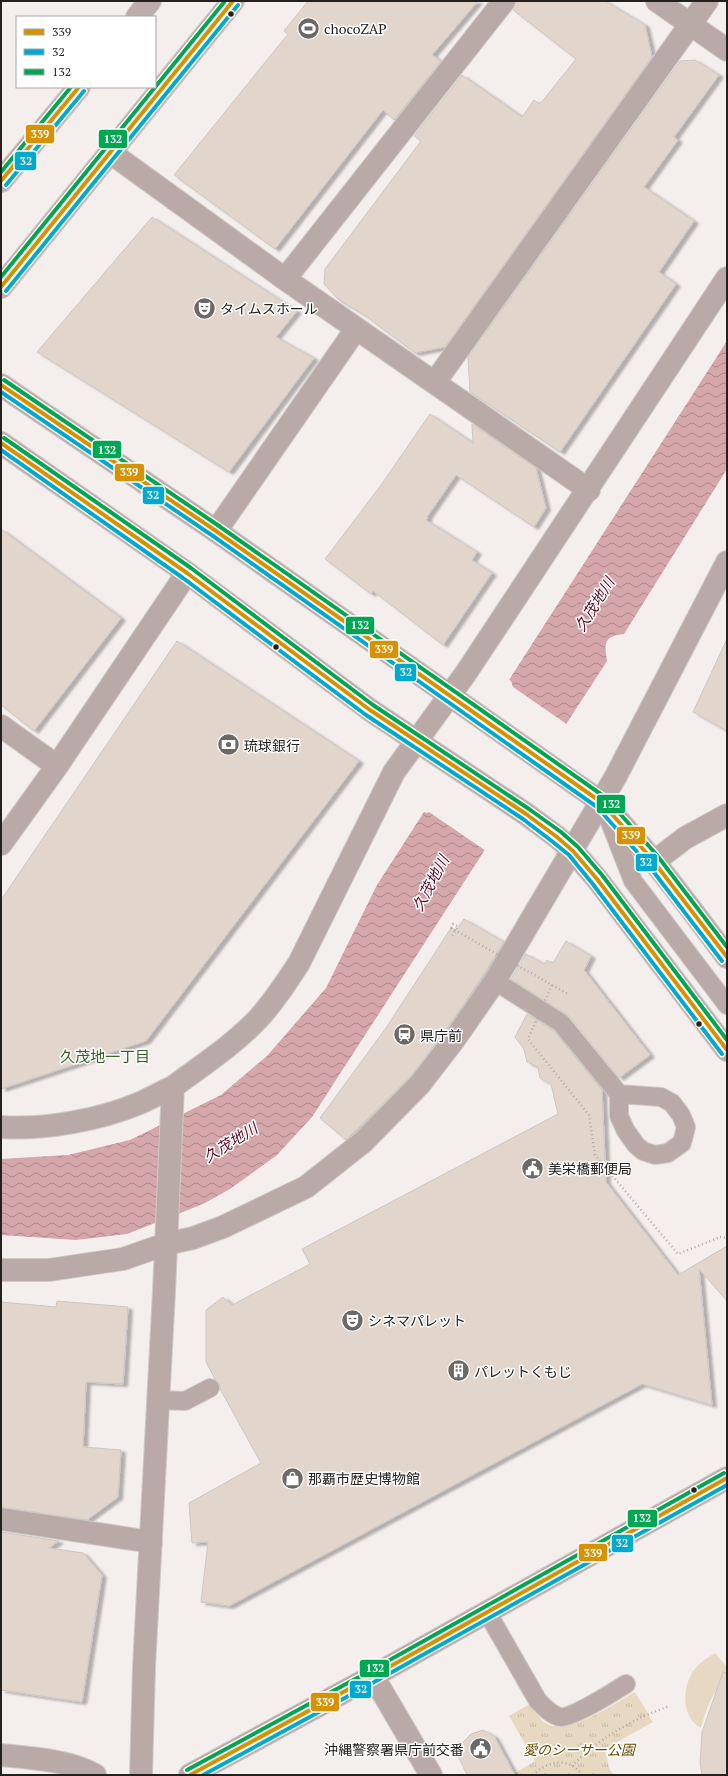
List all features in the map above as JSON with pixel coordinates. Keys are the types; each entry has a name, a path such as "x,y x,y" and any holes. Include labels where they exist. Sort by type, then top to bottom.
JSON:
{"highway":[{"path":"137,16 150,1"},
{"path":"1,287 111,154 233,1"},
{"path":"1,181 78,88"}],"main road":[{"path":"1,385 216,530 472,713 601,802 655,861 727,957"},
{"path":"1,443 187,573 370,710 526,814 573,851 597,879 727,1050"},
{"path":"190,1775 372,1676 727,1478"}],"street":[{"path":"285,279 504,1"},
{"path":"657,1 727,50"},
{"path":"435,382 707,1"},
{"path":"111,154 285,279 588,490"},
{"path":"1,1127 40,1126 106,1115 139,1104 173,1087 234,1040 257,1020 282,990 299,963 394,772 416,740 450,697 727,278"},
{"path":"216,530 356,329"},
{"path":"1,1270 49,1270 123,1259 166,1244 193,1238 265,1208 306,1187 363,1142 420,1084 454,1040 496,981 573,851 721,590 727,562"},
{"path":"1,844 57,766 187,573"},
{"path":"1,726 57,766"},
{"path":"655,861 685,838 727,815"},
{"path":"141,1775 144,1666 159,1400 173,1087"},
{"path":"1,1519 151,1542"},
{"path":"372,1676 431,1775"},
{"path":"1,1754 44,1760 86,1770 95,1775"}],"lane":[{"path":"601,802 610,821 633,881 727,1005"},
{"path":"496,981 561,1023 619,1094"},
{"path":"159,1400 185,1401 210,1388"},
{"path":"487,1612 538,1701 547,1710 561,1717 571,1715 626,1684"}],"path":[{"path":"451,938 458,926 453,924 451,928 552,985 568,994"},
{"path":"552,985 528,1040 589,1115 596,1155 678,1254 720,1237 727,1238"},
{"path":"572,1766 588,1749 648,1714 670,1706"},
{"path":"533,1775 541,1767 560,1762 572,1766 582,1775"}],"green space":[{"path":"715,1653 727,1667 727,1677 722,1682 711,1700 701,1728 690,1718 687,1711 685,1695 689,1680 694,1670 708,1657"},
{"name":"愛のシーサー公園","path":"635,1692 653,1722 605,1749 609,1768 613,1775 512,1775 535,1761 509,1716 530,1704 544,1722 553,1726 564,1726 590,1718"}],"water":[{"name":"久茂地川","path":"727,341 727,469 624,634 612,637 607,642 607,661 312,1117 277,1155 230,1189 203,1204 127,1234 76,1240 1,1235 1,1159 68,1155 130,1140 221,1095 267,1056 326,988 377,885"}],"pier":[{"path":"507,678 511,681 513,687 568,725 486,851 429,812 426,813 422,811"}],"building":[{"path":"308,1 478,1 432,55 441,61 394,120 383,110 275,249 174,175 288,34 284,31"},
{"path":"516,1 605,1 645,25 652,57 445,347 415,353 363,314 340,301 324,284 325,269 421,141 414,136 462,75 522,117 534,100 540,104 576,59 513,10"},
{"path":"695,60 719,75 674,137 678,140 644,187 694,221 659,272 676,284 560,452 470,392 468,357 680,61"},
{"path":"152,217 297,311 276,337 314,358 229,472 37,352"},
{"path":"430,414 473,443 472,424 536,468 546,508 534,527 456,475 426,520 477,552 472,560 492,573 443,645 373,591 371,594 325,559 381,485"},
{"path":"1,529 121,618 34,731 1,705"},
{"path":"727,639 727,731 693,712"},
{"path":"177,641 359,761 146,1041 1,1089 1,900"},
{"path":"464,919 504,942 444,1033 411,1076 346,1140 320,1118 386,1028 451,928 456,930"},
{"path":"566,941 591,956 584,970 650,1055 619,1078 569,1016 511,979 526,954 544,964 547,960 553,963"},
{"name":"パレットくもじ","path":"527,1014 554,1031 602,1090 606,1182 678,1275 727,1246 727,1301 699,1269 712,1405 642,1384 229,1606 201,1602 208,1542 192,1543 189,1503 261,1463 220,1389 219,1383 215,1379 206,1362 206,1310 223,1297 232,1305 310,1264 302,1249 558,1114 551,1084 540,1078 538,1067 527,1062 524,1049 515,1037"},
{"path":"57,1301 128,1307 123,1384 86,1382 83,1447 121,1450 118,1497 87,1520 1,1507 1,1302 56,1307"},
{"path":"1,1532 59,1541 49,1548 83,1553 102,1575 82,1702 1,1690"},
{"path":"723,1672 727,1673 727,1775 702,1775 700,1763 702,1732"},
{"name":"沖縄警察署県庁前交番","path":"483,1730 494,1736 515,1775 467,1775 457,1754 462,1743 471,1734"}],"transit line":[{"name":"132","path":"156,86 225,1"},
{"name":"339","path":"1,287 233,1"},
{"name":"32","path":"6,291 238,5"},
{"name":"132","path":"1,172 70,88"},
{"name":"339","path":"1,181 78,88"},
{"name":"132","path":"1,277 154,88"},
{"name":"32","path":"6,185 84,91"},
{"name":"132","path":"4,380 219,526 605,797 656,854 727,947"},
{"name":"339","path":"1,385 216,531 601,802 651,858 727,957"},
{"name":"32","path":"1,392 213,536 597,807 646,862 722,961"},
{"name":"132","path":"4,438 191,568 373,705 561,832 578,847 602,875 727,1040"},
{"name":"339","path":"1,443 187,573 370,710 526,814 557,837 573,851 597,879 727,1050"},
{"name":"32","path":"1,450 183,578 366,715 523,819 569,855 722,1054"},
{"name":"132","path":"187,1770 370,1671 724,1473"},
{"name":"339","path":"190,1775 373,1676 727,1478"},
{"name":"32","path":"203,1775 376,1681 727,1485"}],"place":[{"name":"chocoZAP","path":"308,28"},
{"name":"タイムスホール","path":"205,308"},
{"name":"琉球銀行","path":"229,745"},
{"name":"県庁前","path":"405,1035"},
{"name":"美栄橋郵便局","path":"533,1168"},
{"name":"シネマパレット","path":"353,1320"},
{"name":"パレットくもじ","path":"459,1371"},
{"name":"那覇市歴史博物館","path":"293,1478"},
{"name":"沖縄警察署県庁前交番","path":"480,1749"}],"district":[{"name":"久茂地一丁目","path":"105,1056"}]}
